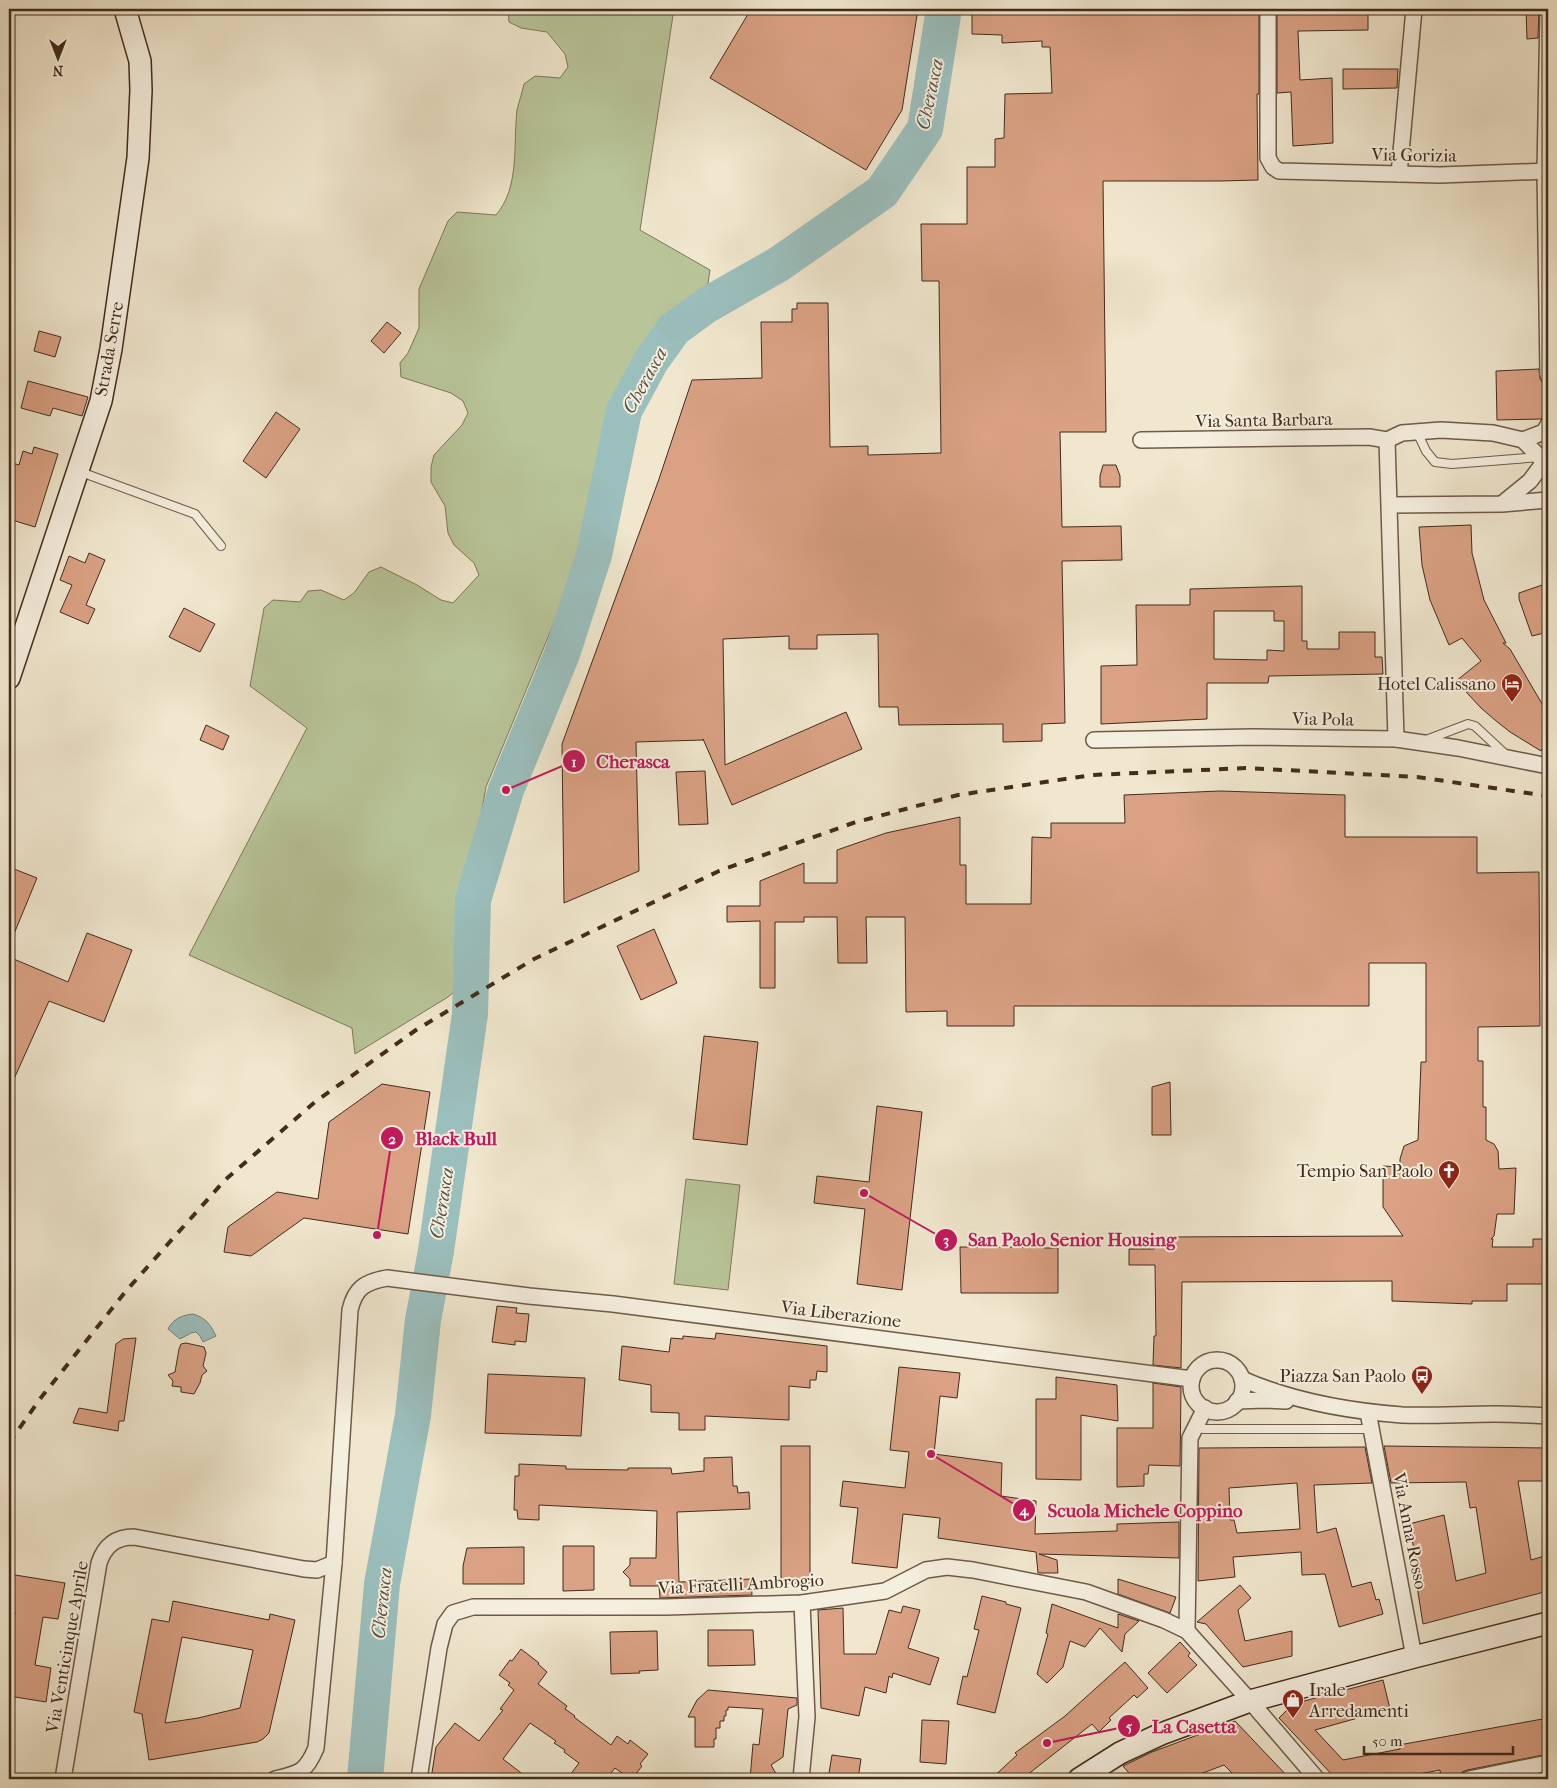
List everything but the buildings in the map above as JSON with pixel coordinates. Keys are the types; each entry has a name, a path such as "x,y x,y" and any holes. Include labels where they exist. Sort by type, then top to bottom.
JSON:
{"main road":[{"name":"Strada Serre","path":"9,678 100,401 111,349 138,158 142,90 140,61 126,9"},
{"path":"1079,1779 1120,1753 1161,1734 1250,1701 1548,1623"}],"street":[{"name":"Via Gorizia","path":"1268,9 1268,158 1273,167 1279,171 1440,175 1547,171"},
{"path":"1399,174 1414,9"},
{"path":"1548,9 1548,376"},
{"path":"1522,440 1544,432 1548,425"},
{"name":"Via Santa Barbara","path":"1141,440 1369,437 1387,440 1402,433 1441,430 1493,433 1522,440 1544,462"},
{"path":"1387,440 1396,739"},
{"path":"1502,504 1530,480 1544,462"},
{"path":"1390,505 1502,504 1548,500"},
{"name":"Via Pola","path":"1094,740 1252,737 1396,739 1548,766"},
{"name":"Via Liberazione","path":"334,1563 350,1310 353,1297 360,1289 372,1281 387,1278 613,1304 1192,1379"},
{"path":"1202,1415 1192,1392 1192,1379 1203,1364 1216,1360 1230,1364 1236,1369 1242,1379 1242,1392 1237,1402"},
{"path":"1242,1379 1264,1388 1316,1403 1368,1412 1404,1415 1496,1414 1548,1416"},
{"path":"1316,1403 1264,1400 1237,1402 1224,1410 1202,1415 1190,1438 1187,1631 1317,1779"},
{"name":"Via Anna Rosso","path":"1368,1412 1414,1657"},
{"name":"Via Venticinque Aprile","path":"63,1779 99,1563 102,1554 108,1546 116,1540 134,1536 304,1569 317,1570 334,1563"},
{"path":"275,1779 295,1774 309,1764 316,1748 334,1563"},
{"name":"Via Fratelli Ambrogio","path":"419,1779 439,1648 445,1624 453,1614 473,1607 666,1607 802,1603 886,1591 926,1570 946,1567 972,1570 1086,1592 1164,1620 1187,1631"},
{"path":"801,1779 807,1717 802,1603"},
{"path":"1469,1779 1548,1763"}],"lane":[{"path":"1417,432 1426,451 1435,462 1452,464 1544,462"},
{"path":"77,470 195,514 221,546"},
{"path":"1421,742 1468,724 1475,726 1508,758"},
{"path":"1202,1415 1203,1429 1372,1429"}],"green space":[{"path":"508,9 674,9 640,230 710,270 706,297 676,318 648,355 627,391 613,425 602,487 594,519 580,560 486,787 477,838 459,988 448,997 355,1054 352,1028 189,955 307,728 250,686 264,608 273,600 300,602 308,591 321,590 344,600 354,593 369,572 381,567 417,585 441,600 453,603 479,575 474,563 454,545 448,533 445,506 431,482 431,467 434,455 462,425 468,413 463,401 451,393 401,377 400,363 408,353 419,328 419,289 448,221 457,212 496,215 504,204 512,179 517,110 524,84 535,76 560,78 568,67 565,54 547,32 521,28 509,22"},
{"path":"686,1179 740,1185 728,1290 674,1284"}],"water":[{"path":"193,1314 207,1322 216,1336 203,1342 196,1332 180,1339 168,1329 178,1318"}],"waterway":[{"name":"Cherasca","path":"365,1779 382,1584 413,1415 423,1320 436,1251 470,1014 473,900 506,790 562,654 594,555 624,411 651,361 674,329 707,305 779,264 882,192 925,129 944,9"}],"railway":[{"path":"9,1443 40,1399 126,1291 225,1180 315,1102 416,1030 534,959 719,871 853,823 958,795 1092,775 1246,768 1417,777 1548,796"}],"place":[{"name":"Hotel Calissano","path":"1512,703"},
{"name":"Cherasca","path":"506,790"},
{"name":"Tempio San Paolo","path":"1449,1190"},
{"name":"San Paolo Senior Housing","path":"864,1193"},
{"name":"Black Bull","path":"377,1235"},
{"name":"Piazza San Paolo","path":"1422,1395"},
{"name":"Scuola Michele Coppino","path":"931,1454"},
{"name":"Irale Arredamenti","path":"1293,1719"},
{"name":"La Casetta","path":"1047,1743"}]}
